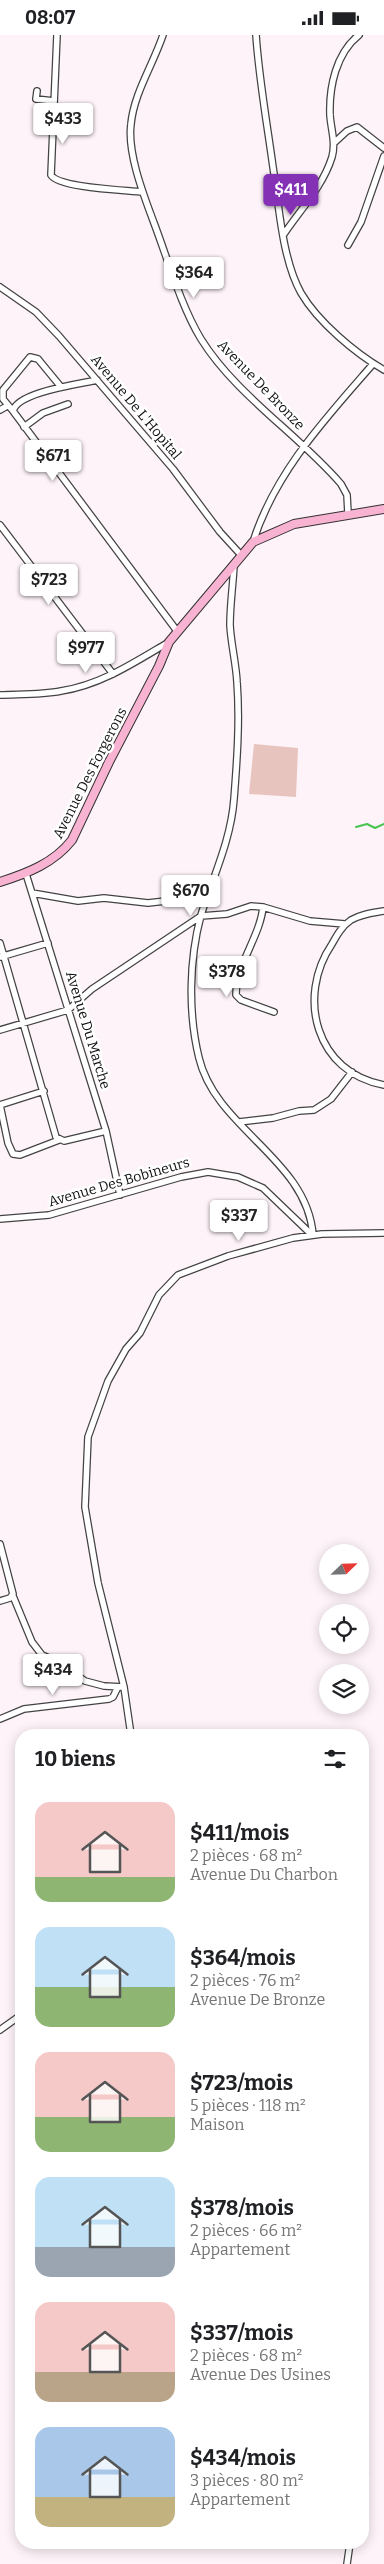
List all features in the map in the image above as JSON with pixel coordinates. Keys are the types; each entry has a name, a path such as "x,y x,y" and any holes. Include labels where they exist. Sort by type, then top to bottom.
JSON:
{"street":[{"path":"57,35 50,170 54,179 72,184 142,192"},
{"name":"Avenue De Bronze","path":"163,35 136,100 130,126 142,192 201,338 242,387 344,488 348,513"},
{"path":"256,35 266,118 284,234 295,280 312,309 373,363 384,370"},
{"path":"284,234 318,188 327,171 335,142 330,105 337,68 345,50 359,35"},
{"path":"36,91 36,99 54,101"},
{"path":"335,142 347,131 357,127 384,148"},
{"path":"348,245 361,222 384,156"},
{"name":"Avenue De L'Hopital","path":"0,287 41,318 172,469 220,532 241,555"},
{"path":"61,387 38,359 30,357 3,391 3,399 177,631"},
{"path":"254,541 267,504 303,447 373,363"},
{"path":"13,411 14,406 24,400 61,387 97,381"},
{"path":"24,427 43,413 68,404"},
{"path":"0,410 7,406"},
{"path":"254,541 288,525 348,513 384,509"},
{"path":"0,525 113,674"},
{"name":"Avenue Des Forgerons","path":"0,882 49,862 64,850 72,840 109,762 159,666 169,642 254,541"},
{"path":"234,564 230,625 237,681 234,801 221,858 201,916 192,971 194,1037 204,1076 211,1088 298,1188 310,1212 312,1235"},
{"path":"0,695 60,691 85,685 113,674 169,642"},
{"name":"Avenue Du Marche","path":"26,873 106,1131 120,1195"},
{"path":"32,893 78,901 104,898 148,903 192,898 206,901"},
{"path":"0,1031 68,1010 92,989 201,916 227,914 251,906 263,907 310,921 345,924"},
{"path":"263,907 258,927 242,968 236,995 241,1000 274,1012"},
{"path":"384,911 364,914 345,924 329,948 317,972 314,1006 323,1040 334,1056 352,1072 366,1080 384,1085"},
{"path":"0,943 2,956 24,1023 54,1131 59,1140"},
{"path":"2,956 48,943"},
{"path":"239,1122 273,1118 298,1111 314,1110 331,1099 352,1072"},
{"path":"44,1091 0,1105 8,1143 13,1154 20,1155 59,1140 106,1131"},
{"name":"Avenue Des Bobineurs","path":"0,1219 49,1215 195,1173 223,1173 238,1177 263,1188 312,1235"},
{"path":"130,1729 87,1526 85,1468 88,1437 105,1388 126,1349 140,1333 159,1295 178,1275 242,1252 312,1235 384,1233"},
{"path":"0,1544 12,1596 32,1642 42,1655 60,1663 75,1676 85,1681 121,1687"},
{"path":"0,1601 12,1596"},
{"path":"0,1719 24,1709 108,1699 121,1687"},
{"path":"0,2030 15,2019"},
{"path":"347,2564 349,2549"}],"shaded area":[{"path":"254,744 298,748 296,797 249,794"}],"waterway":[{"path":"356,827 367,824 375,828 384,824"}]}
